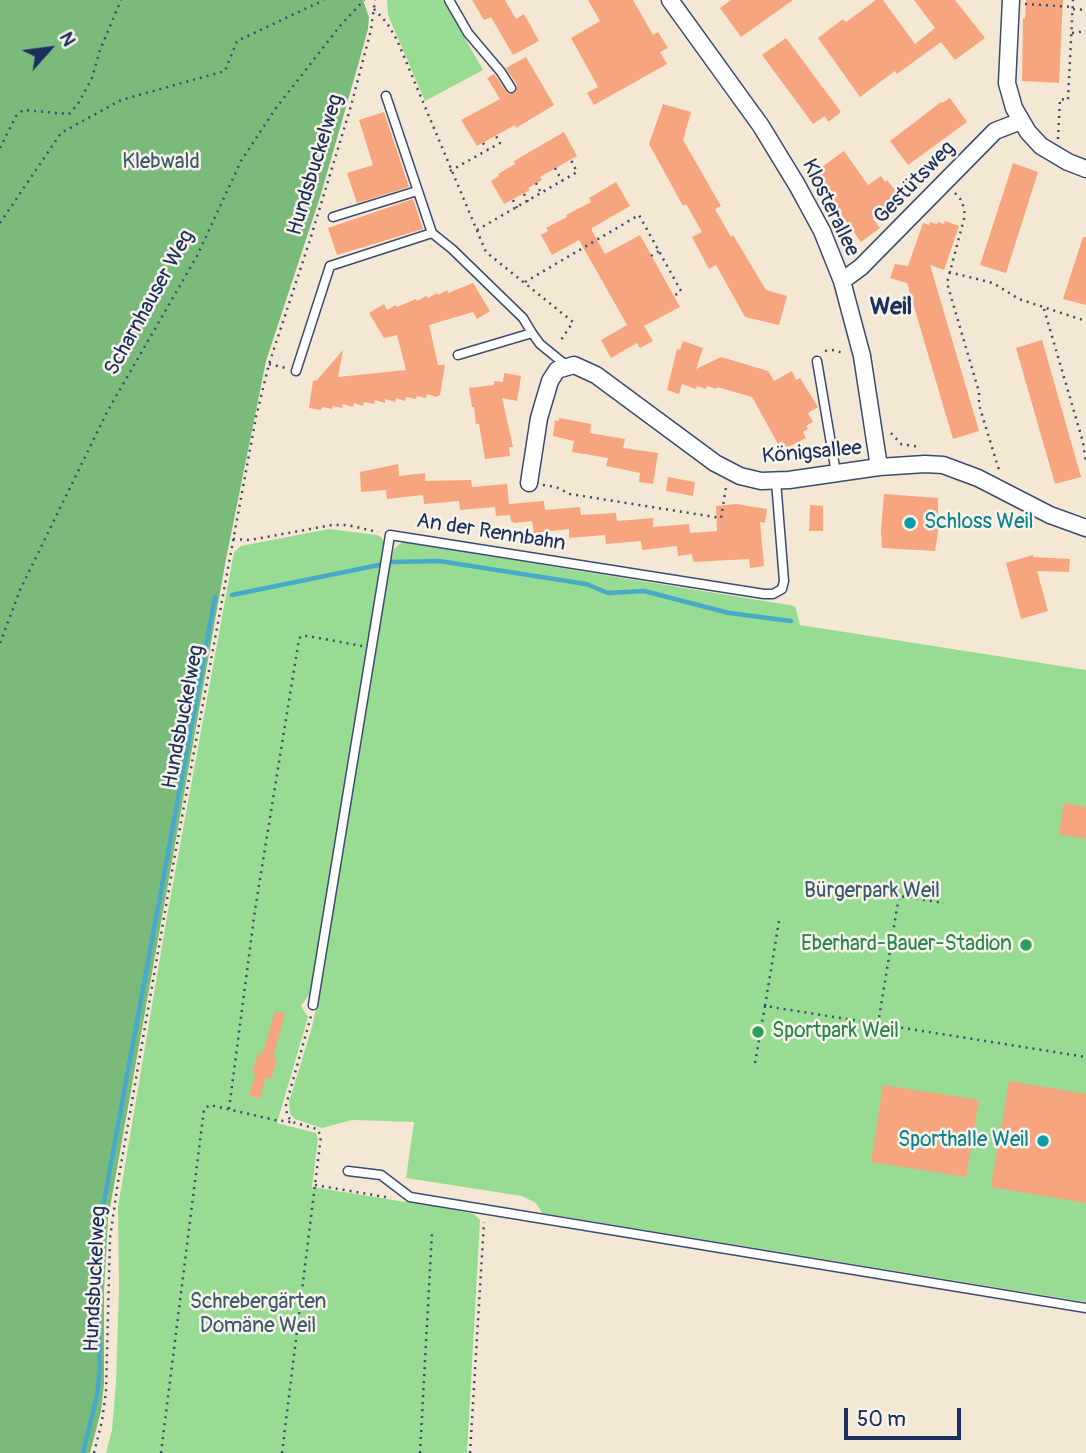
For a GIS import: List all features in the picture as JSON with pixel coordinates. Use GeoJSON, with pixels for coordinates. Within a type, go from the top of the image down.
{"type":"FeatureCollection","features":[{"type":"Feature","properties":{"kind":"street","name":"Klosterallee"},"geometry":{"type":"LineString","coordinates":[[670,0],[746,104],[813,214],[842,281],[862,356],[879,467]]}},
{"type":"Feature","properties":{"kind":"street"},"geometry":{"type":"LineString","coordinates":[[1011,2],[1007,83],[1011,100],[1035,141],[1057,157],[1086,169]]}},
{"type":"Feature","properties":{"kind":"street","name":"Gestütsweg"},"geometry":{"type":"LineString","coordinates":[[842,281],[861,267],[995,131],[1021,121]]}},
{"type":"Feature","properties":{"kind":"street"},"geometry":{"type":"LineString","coordinates":[[529,483],[539,418],[550,381],[557,370],[567,366]]}},
{"type":"Feature","properties":{"kind":"street","name":"Königsallee"},"geometry":{"type":"LineString","coordinates":[[567,366],[581,366],[596,375],[730,472],[751,479],[776,481],[879,467],[925,464],[953,468],[1050,515],[1086,528]]}},
{"type":"Feature","properties":{"kind":"lane"},"geometry":{"type":"LineString","coordinates":[[449,0],[468,33],[511,88]]}},
{"type":"Feature","properties":{"kind":"lane"},"geometry":{"type":"LineString","coordinates":[[386,96],[432,233],[523,318],[540,344],[567,366]]}},
{"type":"Feature","properties":{"kind":"lane"},"geometry":{"type":"LineString","coordinates":[[333,217],[417,191]]}},
{"type":"Feature","properties":{"kind":"lane"},"geometry":{"type":"LineString","coordinates":[[296,371],[330,266],[432,233]]}},
{"type":"Feature","properties":{"kind":"lane"},"geometry":{"type":"LineString","coordinates":[[458,355],[532,333]]}},
{"type":"Feature","properties":{"kind":"lane"},"geometry":{"type":"LineString","coordinates":[[817,361],[836,473]]}},
{"type":"Feature","properties":{"kind":"lane","name":"An der Rennbahn"},"geometry":{"type":"LineString","coordinates":[[313,1005],[390,535],[773,594],[782,589],[784,581],[776,481]]}},
{"type":"Feature","properties":{"kind":"lane"},"geometry":{"type":"LineString","coordinates":[[348,1171],[381,1175],[408,1196],[1086,1308]]}},
{"type":"Feature","properties":{"kind":"path"},"geometry":{"type":"LineString","coordinates":[[0,148],[16,116],[23,110],[69,114],[78,104],[92,78],[118,2],[121,0]]}},
{"type":"Feature","properties":{"kind":"path"},"geometry":{"type":"LineString","coordinates":[[0,223],[61,133],[121,100],[225,71],[237,41],[324,0]]}},
{"type":"Feature","properties":{"kind":"path","name":"Scharnhauser Weg"},"geometry":{"type":"LineString","coordinates":[[0,643],[20,590],[107,412],[197,256],[241,161],[283,98],[363,0]]}},
{"type":"Feature","properties":{"kind":"path","name":"Hundsbuckelweg"},"geometry":{"type":"LineString","coordinates":[[94,1453],[102,1421],[108,1374],[108,1284],[112,1217],[233,539],[269,364],[340,144],[367,47],[374,0]]}},
{"type":"Feature","properties":{"kind":"path"},"geometry":{"type":"LineString","coordinates":[[1057,157],[1060,99],[1068,100],[1073,0]]}},
{"type":"Feature","properties":{"kind":"path"},"geometry":{"type":"LineString","coordinates":[[1011,2],[1086,10]]}},
{"type":"Feature","properties":{"kind":"path"},"geometry":{"type":"LineString","coordinates":[[374,9],[397,40],[486,252],[573,321],[553,354]]}},
{"type":"Feature","properties":{"kind":"path"},"geometry":{"type":"LineString","coordinates":[[1072,33],[1086,31]]}},
{"type":"Feature","properties":{"kind":"path"},"geometry":{"type":"LineString","coordinates":[[450,171],[500,143],[496,136]]}},
{"type":"Feature","properties":{"kind":"path"},"geometry":{"type":"LineString","coordinates":[[483,143],[488,150]]}},
{"type":"Feature","properties":{"kind":"path"},"geometry":{"type":"LineString","coordinates":[[477,231],[577,172],[571,160]]}},
{"type":"Feature","properties":{"kind":"path"},"geometry":{"type":"LineString","coordinates":[[555,169],[562,181]]}},
{"type":"Feature","properties":{"kind":"path"},"geometry":{"type":"LineString","coordinates":[[536,183],[541,192]]}},
{"type":"Feature","properties":{"kind":"path"},"geometry":{"type":"LineString","coordinates":[[944,184],[962,201],[965,215],[947,283],[999,470]]}},
{"type":"Feature","properties":{"kind":"path"},"geometry":{"type":"LineString","coordinates":[[524,194],[528,202]]}},
{"type":"Feature","properties":{"kind":"path"},"geometry":{"type":"LineString","coordinates":[[513,200],[517,208]]}},
{"type":"Feature","properties":{"kind":"path"},"geometry":{"type":"LineString","coordinates":[[525,282],[639,215],[681,292],[674,296]]}},
{"type":"Feature","properties":{"kind":"path"},"geometry":{"type":"LineString","coordinates":[[644,242],[652,238]]}},
{"type":"Feature","properties":{"kind":"path"},"geometry":{"type":"LineString","coordinates":[[651,256],[659,251]]}},
{"type":"Feature","properties":{"kind":"path"},"geometry":{"type":"LineString","coordinates":[[949,272],[993,283],[1018,299],[1086,321]]}},
{"type":"Feature","properties":{"kind":"path"},"geometry":{"type":"LineString","coordinates":[[668,285],[675,281]]}},
{"type":"Feature","properties":{"kind":"path"},"geometry":{"type":"LineString","coordinates":[[1044,309],[1083,442],[1086,463]]}},
{"type":"Feature","properties":{"kind":"path"},"geometry":{"type":"LineString","coordinates":[[817,361],[821,352],[830,350],[862,356]]}},
{"type":"Feature","properties":{"kind":"path"},"geometry":{"type":"LineString","coordinates":[[269,364],[296,371]]}},
{"type":"Feature","properties":{"kind":"path"},"geometry":{"type":"LineString","coordinates":[[890,428],[892,436],[901,444],[928,447]]}},
{"type":"Feature","properties":{"kind":"path"},"geometry":{"type":"LineString","coordinates":[[990,466],[1007,474]]}},
{"type":"Feature","properties":{"kind":"path"},"geometry":{"type":"LineString","coordinates":[[529,483],[556,487],[570,494],[721,518],[730,472]]}},
{"type":"Feature","properties":{"kind":"path"},"geometry":{"type":"LineString","coordinates":[[233,539],[250,540],[332,525],[347,525],[390,535]]}},
{"type":"Feature","properties":{"kind":"path"},"geometry":{"type":"LineString","coordinates":[[229,1109],[255,910],[299,639],[301,636],[307,636],[372,647]]}},
{"type":"Feature","properties":{"kind":"path"},"geometry":{"type":"LineString","coordinates":[[878,1024],[899,896],[944,903]]}},
{"type":"Feature","properties":{"kind":"path"},"geometry":{"type":"LineString","coordinates":[[755,1063],[779,921]]}},
{"type":"Feature","properties":{"kind":"path"},"geometry":{"type":"LineString","coordinates":[[292,1122],[286,1112],[286,1101],[313,1005]]}},
{"type":"Feature","properties":{"kind":"path"},"geometry":{"type":"LineString","coordinates":[[765,1006],[1086,1057]]}},
{"type":"Feature","properties":{"kind":"path"},"geometry":{"type":"LineString","coordinates":[[161,1453],[203,1112],[205,1107],[210,1105],[292,1122],[320,1132],[282,1453]]}},
{"type":"Feature","properties":{"kind":"path"},"geometry":{"type":"LineString","coordinates":[[315,1185],[387,1198],[408,1196]]}},
{"type":"Feature","properties":{"kind":"path"},"geometry":{"type":"LineString","coordinates":[[470,1453],[485,1210]]}},
{"type":"Feature","properties":{"kind":"path"},"geometry":{"type":"LineString","coordinates":[[420,1453],[432,1232]]}},
{"type":"Feature","properties":{"kind":"green space","name":"Klebwald"},"geometry":{"type":"Polygon","coordinates":[[[0,0],[363,0],[369,17],[368,29],[321,194],[266,361],[226,559],[108,1219],[104,1290],[104,1384],[101,1411],[90,1453],[0,1453],[0,0]]]}},
{"type":"Feature","properties":{"kind":"green space"},"geometry":{"type":"Polygon","coordinates":[[[387,0],[443,0],[483,70],[425,101],[388,15],[387,0]]]}},
{"type":"Feature","properties":{"kind":"green space","name":"Schrebergärten Domäne Weil"},"geometry":{"type":"Polygon","coordinates":[[[329,529],[377,535],[384,543],[311,992],[301,1006],[308,1017],[277,1123],[316,1133],[318,1139],[312,1187],[474,1214],[480,1220],[467,1453],[106,1453],[112,1430],[116,1383],[118,1207],[167,916],[234,552],[241,546],[329,529]]]}},
{"type":"Feature","properties":{"kind":"green space","name":"Sportpark Weil"},"geometry":{"type":"Polygon","coordinates":[[[402,542],[795,606],[800,625],[1086,670],[1086,1302],[542,1213],[536,1203],[522,1196],[406,1178],[414,1122],[352,1120],[322,1128],[295,1119],[290,1114],[289,1102],[318,998],[391,559],[394,549],[402,542]]]}},
{"type":"Feature","properties":{"kind":"building"},"geometry":{"type":"Polygon","coordinates":[[[472,0],[505,0],[516,19],[524,14],[539,41],[513,55],[491,17],[484,20],[472,0]]]}},
{"type":"Feature","properties":{"kind":"building"},"geometry":{"type":"Polygon","coordinates":[[[588,0],[633,0],[653,35],[658,32],[668,48],[660,52],[667,64],[594,105],[587,93],[598,87],[571,38],[600,21],[588,0]]]}},
{"type":"Feature","properties":{"kind":"building"},"geometry":{"type":"Polygon","coordinates":[[[731,0],[793,0],[741,37],[720,8],[731,0]]]}},
{"type":"Feature","properties":{"kind":"building"},"geometry":{"type":"Polygon","coordinates":[[[876,0],[883,0],[915,44],[935,28],[914,0],[955,0],[985,38],[955,60],[941,42],[860,97],[818,38],[843,19],[846,22],[876,0]]]}},
{"type":"Feature","properties":{"kind":"building"},"geometry":{"type":"Polygon","coordinates":[[[1026,0],[1063,0],[1059,83],[1022,81],[1023,18],[1025,19],[1026,0]]]}},
{"type":"Feature","properties":{"kind":"building"},"geometry":{"type":"Polygon","coordinates":[[[786,38],[841,112],[828,122],[825,116],[813,124],[762,55],[786,38]]]}},
{"type":"Feature","properties":{"kind":"building"},"geometry":{"type":"Polygon","coordinates":[[[526,57],[554,105],[516,128],[515,125],[477,146],[461,120],[500,99],[487,78],[494,74],[507,93],[515,93],[517,85],[506,68],[526,57]]]}},
{"type":"Feature","properties":{"kind":"building"},"geometry":{"type":"Polygon","coordinates":[[[950,98],[967,122],[908,165],[890,141],[950,98]]]}},
{"type":"Feature","properties":{"kind":"building"},"geometry":{"type":"Polygon","coordinates":[[[663,104],[691,112],[683,140],[721,206],[715,209],[766,290],[787,296],[779,325],[745,317],[716,265],[709,269],[692,237],[702,232],[686,204],[683,206],[649,144],[663,104]]]}},
{"type":"Feature","properties":{"kind":"building"},"geometry":{"type":"Polygon","coordinates":[[[384,112],[409,187],[357,203],[347,173],[373,165],[359,120],[384,112]]]}},
{"type":"Feature","properties":{"kind":"building"},"geometry":{"type":"Polygon","coordinates":[[[564,132],[577,156],[540,177],[542,180],[528,188],[530,190],[504,204],[491,181],[515,164],[514,161],[564,132]]]}},
{"type":"Feature","properties":{"kind":"building"},"geometry":{"type":"Polygon","coordinates":[[[844,151],[868,185],[881,176],[901,198],[873,219],[880,228],[861,242],[812,174],[844,151]]]}},
{"type":"Feature","properties":{"kind":"building"},"geometry":{"type":"Polygon","coordinates":[[[1013,163],[1038,172],[1006,273],[980,265],[1013,163]]]}},
{"type":"Feature","properties":{"kind":"building"},"geometry":{"type":"Polygon","coordinates":[[[616,182],[630,206],[592,228],[592,231],[605,254],[640,235],[680,307],[644,326],[653,341],[640,348],[637,343],[611,358],[601,340],[627,325],[579,240],[552,255],[541,235],[548,231],[546,228],[591,202],[589,198],[616,182]]]}},
{"type":"Feature","properties":{"kind":"building"},"geometry":{"type":"Polygon","coordinates":[[[413,199],[423,229],[337,255],[328,228],[413,199]]]}},
{"type":"Feature","properties":{"kind":"building"},"geometry":{"type":"Polygon","coordinates":[[[945,221],[959,226],[944,270],[930,265],[979,431],[953,439],[907,283],[890,278],[895,264],[908,266],[923,223],[944,224],[945,221]]]}},
{"type":"Feature","properties":{"kind":"building"},"geometry":{"type":"Polygon","coordinates":[[[1083,237],[1086,237],[1086,305],[1063,299],[1083,237]]]}},
{"type":"Feature","properties":{"kind":"building"},"geometry":{"type":"Polygon","coordinates":[[[473,283],[490,311],[477,319],[473,312],[429,325],[438,365],[445,365],[440,395],[436,397],[427,394],[426,398],[417,396],[416,399],[406,397],[405,401],[396,398],[395,402],[385,399],[385,403],[375,400],[374,404],[364,402],[363,406],[354,403],[353,407],[343,404],[342,408],[309,408],[313,381],[317,380],[343,350],[338,377],[406,370],[397,335],[384,338],[369,313],[384,304],[387,310],[473,283]]]}},
{"type":"Feature","properties":{"kind":"building"},"geometry":{"type":"Polygon","coordinates":[[[1042,340],[1081,477],[1055,484],[1016,348],[1042,340]]]}},
{"type":"Feature","properties":{"kind":"building"},"geometry":{"type":"Polygon","coordinates":[[[683,341],[703,348],[696,369],[721,357],[768,371],[774,381],[792,371],[796,380],[800,378],[818,407],[808,413],[813,422],[806,426],[808,429],[803,432],[806,438],[786,448],[782,441],[778,444],[752,397],[707,386],[706,389],[697,386],[696,389],[682,384],[679,394],[667,390],[677,349],[680,350],[683,341]]]}},
{"type":"Feature","properties":{"kind":"building"},"geometry":{"type":"Polygon","coordinates":[[[504,373],[521,376],[517,401],[502,398],[513,447],[509,447],[510,456],[485,459],[469,388],[494,385],[494,381],[503,382],[504,373]]]}},
{"type":"Feature","properties":{"kind":"building"},"geometry":{"type":"Polygon","coordinates":[[[559,418],[591,424],[590,433],[625,439],[623,448],[658,453],[653,484],[639,482],[640,473],[606,466],[608,458],[572,452],[574,441],[553,436],[555,420],[559,421],[559,418]]]}},
{"type":"Feature","properties":{"kind":"building"},"geometry":{"type":"Polygon","coordinates":[[[398,464],[399,476],[425,473],[425,481],[471,480],[472,487],[507,484],[509,504],[544,501],[545,510],[580,507],[581,515],[616,513],[617,521],[653,518],[653,527],[689,524],[690,533],[717,531],[716,506],[736,504],[767,509],[765,523],[760,522],[764,566],[750,568],[749,559],[693,562],[692,554],[678,556],[677,546],[642,550],[641,541],[606,544],[605,535],[569,538],[569,529],[534,533],[532,521],[514,523],[510,515],[496,516],[495,507],[460,510],[459,501],[424,504],[423,495],[387,499],[386,490],[361,492],[360,472],[398,464]]]}},
{"type":"Feature","properties":{"kind":"building"},"geometry":{"type":"Polygon","coordinates":[[[668,477],[695,482],[693,496],[666,491],[668,477]]]}},
{"type":"Feature","properties":{"kind":"building","name":"Schloss Weil"},"geometry":{"type":"Polygon","coordinates":[[[884,494],[938,498],[935,551],[882,548],[884,494]]]}},
{"type":"Feature","properties":{"kind":"building"},"geometry":{"type":"Polygon","coordinates":[[[810,505],[823,506],[823,531],[809,531],[810,505]]]}},
{"type":"Feature","properties":{"kind":"building"},"geometry":{"type":"Polygon","coordinates":[[[1033,555],[1070,559],[1069,572],[1037,571],[1048,611],[1021,619],[1006,563],[1033,555]]]}},
{"type":"Feature","properties":{"kind":"building"},"geometry":{"type":"Polygon","coordinates":[[[1064,803],[1086,807],[1086,839],[1059,834],[1064,803]]]}},
{"type":"Feature","properties":{"kind":"building"},"geometry":{"type":"Polygon","coordinates":[[[275,1011],[285,1014],[273,1058],[277,1059],[271,1079],[266,1077],[260,1099],[249,1095],[256,1073],[252,1073],[258,1053],[262,1055],[275,1011]]]}},
{"type":"Feature","properties":{"kind":"building","name":"Sporthalle Weil"},"geometry":{"type":"Polygon","coordinates":[[[1009,1081],[1086,1094],[1086,1203],[991,1187],[1009,1081]]]}},
{"type":"Feature","properties":{"kind":"building"},"geometry":{"type":"Polygon","coordinates":[[[883,1085],[979,1100],[966,1177],[871,1162],[883,1085]]]}},
{"type":"Feature","properties":{"kind":"waterway"},"geometry":{"type":"LineString","coordinates":[[392,562],[439,561],[586,584],[608,593],[644,591],[729,613],[791,621]]}},
{"type":"Feature","properties":{"kind":"waterway"},"geometry":{"type":"LineString","coordinates":[[232,595],[379,565]]}},
{"type":"Feature","properties":{"kind":"waterway"},"geometry":{"type":"LineString","coordinates":[[83,1453],[97,1396],[100,1367],[98,1317],[104,1201],[215,597]]}},
{"type":"Feature","properties":{"kind":"place","name":"Schloss Weil"},"geometry":{"type":"Point","coordinates":[910,523]}},
{"type":"Feature","properties":{"kind":"place","name":"Eberhard-Bauer-Stadion"},"geometry":{"type":"Point","coordinates":[1026,945]}},
{"type":"Feature","properties":{"kind":"place","name":"Sportpark Weil"},"geometry":{"type":"Point","coordinates":[758,1032]}},
{"type":"Feature","properties":{"kind":"place","name":"Sporthalle Weil"},"geometry":{"type":"Point","coordinates":[1043,1141]}},
{"type":"Feature","properties":{"kind":"district","name":"Weil"},"geometry":{"type":"Point","coordinates":[891,308]}},
{"type":"Feature","properties":{"kind":"park label","name":"Bürgerpark Weil"},"geometry":{"type":"Point","coordinates":[872,892]}}]}
